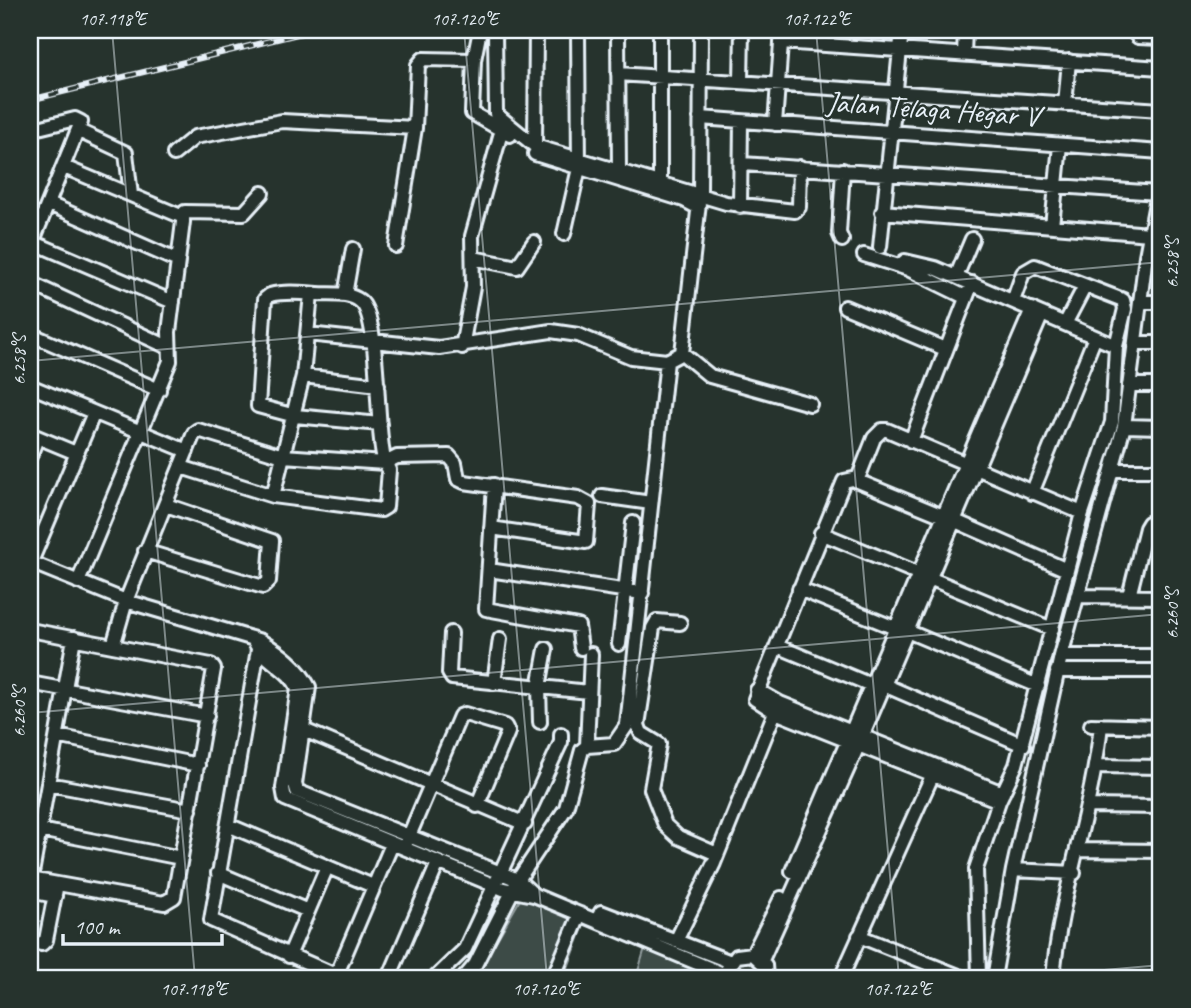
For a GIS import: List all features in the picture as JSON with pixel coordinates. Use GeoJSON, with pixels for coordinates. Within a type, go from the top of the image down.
{"type":"FeatureCollection","features":[{"type":"Feature","properties":{"kind":"street"},"geometry":{"type":"LineString","coordinates":[[480,30],[474,60],[472,113],[502,129],[532,153],[660,181],[699,201]]}},
{"type":"Feature","properties":{"kind":"street"},"geometry":{"type":"LineString","coordinates":[[495,30],[496,114],[534,146],[684,200],[798,211],[800,167]]}},
{"type":"Feature","properties":{"kind":"street"},"geometry":{"type":"LineString","coordinates":[[534,146],[536,30]]}},
{"type":"Feature","properties":{"kind":"street"},"geometry":{"type":"LineString","coordinates":[[564,234],[579,163],[578,30]]}},
{"type":"Feature","properties":{"kind":"street"},"geometry":{"type":"LineString","coordinates":[[618,30],[619,170]]}},
{"type":"Feature","properties":{"kind":"street"},"geometry":{"type":"LineString","coordinates":[[660,30],[660,181]]}},
{"type":"Feature","properties":{"kind":"street"},"geometry":{"type":"LineString","coordinates":[[682,353],[699,201],[701,30]]}},
{"type":"Feature","properties":{"kind":"street"},"geometry":{"type":"LineString","coordinates":[[741,81],[742,30]]}},
{"type":"Feature","properties":{"kind":"street"},"geometry":{"type":"LineString","coordinates":[[880,247],[902,30]]}},
{"type":"Feature","properties":{"kind":"street"},"geometry":{"type":"LineString","coordinates":[[964,54],[965,30]]}},
{"type":"Feature","properties":{"kind":"street"},"geometry":{"type":"LineString","coordinates":[[1132,30],[1138,37],[1161,38]]}},
{"type":"Feature","properties":{"kind":"street"},"geometry":{"type":"LineString","coordinates":[[775,124],[781,36],[899,50],[1161,68]]}},
{"type":"Feature","properties":{"kind":"street"},"geometry":{"type":"LineString","coordinates":[[396,246],[415,128],[420,61],[474,60]]}},
{"type":"Feature","properties":{"kind":"street"},"geometry":{"type":"LineString","coordinates":[[1065,104],[1069,61]]}},
{"type":"Feature","properties":{"kind":"street"},"geometry":{"type":"LineString","coordinates":[[618,74],[1161,110]]}},
{"type":"Feature","properties":{"kind":"street","name":"Jalan Telaga Hegar V"},"geometry":{"type":"LineString","coordinates":[[700,118],[1161,152]]}},
{"type":"Feature","properties":{"kind":"street"},"geometry":{"type":"LineString","coordinates":[[31,131],[75,119],[81,122],[31,244],[173,302]]}},
{"type":"Feature","properties":{"kind":"street"},"geometry":{"type":"LineString","coordinates":[[174,154],[180,151],[187,140],[195,137],[282,121],[415,128]]}},
{"type":"Feature","properties":{"kind":"street"},"geometry":{"type":"LineString","coordinates":[[740,205],[741,121]]}},
{"type":"Feature","properties":{"kind":"street"},"geometry":{"type":"LineString","coordinates":[[462,347],[471,307],[472,236],[502,129]]}},
{"type":"Feature","properties":{"kind":"street"},"geometry":{"type":"LineString","coordinates":[[79,131],[126,153],[131,195]]}},
{"type":"Feature","properties":{"kind":"street"},"geometry":{"type":"LineString","coordinates":[[1052,226],[1060,145]]}},
{"type":"Feature","properties":{"kind":"street"},"geometry":{"type":"LineString","coordinates":[[742,164],[1158,193]]}},
{"type":"Feature","properties":{"kind":"street"},"geometry":{"type":"LineString","coordinates":[[64,167],[183,217]]}},
{"type":"Feature","properties":{"kind":"street"},"geometry":{"type":"LineString","coordinates":[[842,240],[839,233],[843,170]]}},
{"type":"Feature","properties":{"kind":"street"},"geometry":{"type":"LineString","coordinates":[[994,978],[1013,870],[1057,671],[1124,426],[1146,257],[1150,234],[1158,213],[1161,176]]}},
{"type":"Feature","properties":{"kind":"street"},"geometry":{"type":"LineString","coordinates":[[78,582],[170,361],[173,302],[185,212],[197,209],[225,214],[244,212],[262,193]]}},
{"type":"Feature","properties":{"kind":"street"},"geometry":{"type":"LineString","coordinates":[[48,204],[178,261]]}},
{"type":"Feature","properties":{"kind":"street"},"geometry":{"type":"LineString","coordinates":[[883,212],[1150,234]]}},
{"type":"Feature","properties":{"kind":"street"},"geometry":{"type":"LineString","coordinates":[[956,277],[972,239]]}},
{"type":"Feature","properties":{"kind":"street"},"geometry":{"type":"LineString","coordinates":[[473,258],[517,267],[534,242]]}},
{"type":"Feature","properties":{"kind":"street"},"geometry":{"type":"LineString","coordinates":[[345,295],[353,249]]}},
{"type":"Feature","properties":{"kind":"street"},"geometry":{"type":"LineString","coordinates":[[864,256],[899,266],[965,297]]}},
{"type":"Feature","properties":{"kind":"street"},"geometry":{"type":"LineString","coordinates":[[1146,257],[1161,257]]}},
{"type":"Feature","properties":{"kind":"street"},"geometry":{"type":"LineString","coordinates":[[899,266],[905,261],[956,277],[1116,346]]}},
{"type":"Feature","properties":{"kind":"street"},"geometry":{"type":"LineString","coordinates":[[979,978],[976,869],[1001,797],[1023,745],[1082,513],[1112,422],[1116,346],[1125,303],[1031,266],[1023,272],[1013,301]]}},
{"type":"Feature","properties":{"kind":"street"},"geometry":{"type":"LineString","coordinates":[[30,283],[169,347]]}},
{"type":"Feature","properties":{"kind":"street"},"geometry":{"type":"LineString","coordinates":[[911,441],[972,283]]}},
{"type":"Feature","properties":{"kind":"street"},"geometry":{"type":"LineString","coordinates":[[1065,324],[1085,286]]}},
{"type":"Feature","properties":{"kind":"street"},"geometry":{"type":"LineString","coordinates":[[181,467],[273,496],[384,509],[389,470],[385,463],[378,385],[367,311],[360,301],[345,295],[276,293],[265,299],[258,406],[262,410],[295,416],[380,424]]}},
{"type":"Feature","properties":{"kind":"street"},"geometry":{"type":"LineString","coordinates":[[273,496],[303,376],[311,294]]}},
{"type":"Feature","properties":{"kind":"street"},"geometry":{"type":"LineString","coordinates":[[1140,302],[1161,302]]}},
{"type":"Feature","properties":{"kind":"street"},"geometry":{"type":"LineString","coordinates":[[845,307],[945,349]]}},
{"type":"Feature","properties":{"kind":"street"},"geometry":{"type":"LineString","coordinates":[[766,978],[758,957],[855,739],[1037,312]]}},
{"type":"Feature","properties":{"kind":"street"},"geometry":{"type":"LineString","coordinates":[[309,334],[372,343],[462,347],[514,335],[551,331],[578,335],[632,357],[667,361],[682,353]]}},
{"type":"Feature","properties":{"kind":"street"},"geometry":{"type":"LineString","coordinates":[[30,334],[159,390]]}},
{"type":"Feature","properties":{"kind":"street"},"geometry":{"type":"LineString","coordinates":[[1032,493],[1095,337]]}},
{"type":"Feature","properties":{"kind":"street"},"geometry":{"type":"LineString","coordinates":[[1135,343],[1161,343]]}},
{"type":"Feature","properties":{"kind":"street"},"geometry":{"type":"LineString","coordinates":[[682,353],[710,376],[810,404]]}},
{"type":"Feature","properties":{"kind":"street"},"geometry":{"type":"LineString","coordinates":[[587,746],[614,744],[627,725],[667,361]]}},
{"type":"Feature","properties":{"kind":"street"},"geometry":{"type":"LineString","coordinates":[[303,376],[378,385]]}},
{"type":"Feature","properties":{"kind":"street"},"geometry":{"type":"LineString","coordinates":[[1129,385],[1161,385]]}},
{"type":"Feature","properties":{"kind":"street"},"geometry":{"type":"LineString","coordinates":[[30,386],[93,415],[187,451]]}},
{"type":"Feature","properties":{"kind":"street"},"geometry":{"type":"LineString","coordinates":[[93,415],[31,562],[126,601],[258,643],[309,687],[297,791],[438,863],[498,880],[518,880],[534,895]]}},
{"type":"Feature","properties":{"kind":"street"},"geometry":{"type":"LineString","coordinates":[[1124,426],[1161,427]]}},
{"type":"Feature","properties":{"kind":"street"},"geometry":{"type":"LineString","coordinates":[[113,646],[145,551],[194,433],[204,430],[283,456],[385,463],[397,457],[449,456],[455,463],[458,479],[585,499],[589,504],[588,541],[491,528]]}},
{"type":"Feature","properties":{"kind":"street"},"geometry":{"type":"LineString","coordinates":[[857,481],[878,432],[887,430],[1082,513]]}},
{"type":"Feature","properties":{"kind":"street"},"geometry":{"type":"LineString","coordinates":[[30,456],[34,436],[76,453]]}},
{"type":"Feature","properties":{"kind":"street"},"geometry":{"type":"LineString","coordinates":[[1112,470],[1161,470]]}},
{"type":"Feature","properties":{"kind":"street"},"geometry":{"type":"LineString","coordinates":[[1001,797],[855,739],[775,712],[757,703],[757,690],[841,485],[848,479],[948,518],[1067,570]]}},
{"type":"Feature","properties":{"kind":"street"},"geometry":{"type":"LineString","coordinates":[[464,978],[475,965],[518,880],[566,808],[579,757],[587,746],[589,692],[586,651],[578,626],[486,609],[494,485]]}},
{"type":"Feature","properties":{"kind":"street"},"geometry":{"type":"LineString","coordinates":[[601,496],[651,503]]}},
{"type":"Feature","properties":{"kind":"street"},"geometry":{"type":"LineString","coordinates":[[145,551],[263,587],[269,581],[272,541],[166,505]]}},
{"type":"Feature","properties":{"kind":"street"},"geometry":{"type":"LineString","coordinates":[[1129,596],[1146,528],[1149,523],[1161,521]]}},
{"type":"Feature","properties":{"kind":"street"},"geometry":{"type":"LineString","coordinates":[[619,644],[633,523]]}},
{"type":"Feature","properties":{"kind":"street"},"geometry":{"type":"LineString","coordinates":[[821,533],[1052,629]]}},
{"type":"Feature","properties":{"kind":"street"},"geometry":{"type":"LineString","coordinates":[[489,570],[642,593]]}},
{"type":"Feature","properties":{"kind":"street"},"geometry":{"type":"LineString","coordinates":[[799,589],[1038,686]]}},
{"type":"Feature","properties":{"kind":"street"},"geometry":{"type":"LineString","coordinates":[[1077,596],[1161,597]]}},
{"type":"Feature","properties":{"kind":"street"},"geometry":{"type":"LineString","coordinates":[[680,623],[657,621],[653,628],[638,725],[641,733],[659,744],[651,789],[665,825],[678,837],[717,854]]}},
{"type":"Feature","properties":{"kind":"street"},"geometry":{"type":"LineString","coordinates":[[30,630],[74,638],[113,646],[214,668],[174,897],[164,903],[56,890],[30,883],[74,638]]}},
{"type":"Feature","properties":{"kind":"street"},"geometry":{"type":"LineString","coordinates":[[451,633],[450,676],[589,692]]}},
{"type":"Feature","properties":{"kind":"street"},"geometry":{"type":"LineString","coordinates":[[494,682],[499,639]]}},
{"type":"Feature","properties":{"kind":"street"},"geometry":{"type":"LineString","coordinates":[[258,643],[211,920],[338,977],[373,886],[401,843],[431,786],[460,716],[469,714],[505,726],[508,733],[477,806]]}},
{"type":"Feature","properties":{"kind":"street"},"geometry":{"type":"LineString","coordinates":[[777,646],[1023,745]]}},
{"type":"Feature","properties":{"kind":"street"},"geometry":{"type":"LineString","coordinates":[[540,722],[539,687],[546,649]]}},
{"type":"Feature","properties":{"kind":"street"},"geometry":{"type":"LineString","coordinates":[[1061,656],[1161,656]]}},
{"type":"Feature","properties":{"kind":"street"},"geometry":{"type":"LineString","coordinates":[[1057,671],[1161,671]]}},
{"type":"Feature","properties":{"kind":"street"},"geometry":{"type":"LineString","coordinates":[[294,673],[298,694],[283,788],[285,799],[498,880],[512,893],[534,895],[729,972]]}},
{"type":"Feature","properties":{"kind":"street"},"geometry":{"type":"LineString","coordinates":[[30,683],[207,716]]}},
{"type":"Feature","properties":{"kind":"street"},"geometry":{"type":"LineString","coordinates":[[757,690],[932,776],[1001,797]]}},
{"type":"Feature","properties":{"kind":"street"},"geometry":{"type":"LineString","coordinates":[[676,941],[717,854],[775,712]]}},
{"type":"Feature","properties":{"kind":"street"},"geometry":{"type":"LineString","coordinates":[[1053,978],[1058,939],[1097,766],[1096,725],[1161,727]]}},
{"type":"Feature","properties":{"kind":"street"},"geometry":{"type":"LineString","coordinates":[[304,730],[477,806],[525,824]]}},
{"type":"Feature","properties":{"kind":"street"},"geometry":{"type":"LineString","coordinates":[[435,978],[461,956],[525,824],[561,742],[561,734]]}},
{"type":"Feature","properties":{"kind":"street"},"geometry":{"type":"LineString","coordinates":[[57,736],[198,765]]}},
{"type":"Feature","properties":{"kind":"street"},"geometry":{"type":"LineString","coordinates":[[1097,766],[1161,767]]}},
{"type":"Feature","properties":{"kind":"street"},"geometry":{"type":"LineString","coordinates":[[841,978],[932,776]]}},
{"type":"Feature","properties":{"kind":"street"},"geometry":{"type":"LineString","coordinates":[[48,784],[190,810]]}},
{"type":"Feature","properties":{"kind":"street"},"geometry":{"type":"LineString","coordinates":[[1088,806],[1161,807]]}},
{"type":"Feature","properties":{"kind":"street"},"geometry":{"type":"LineString","coordinates":[[228,825],[373,886]]}},
{"type":"Feature","properties":{"kind":"street"},"geometry":{"type":"LineString","coordinates":[[40,830],[181,858]]}},
{"type":"Feature","properties":{"kind":"street"},"geometry":{"type":"LineString","coordinates":[[1078,850],[1161,851]]}},
{"type":"Feature","properties":{"kind":"street"},"geometry":{"type":"LineString","coordinates":[[388,978],[438,863]]}},
{"type":"Feature","properties":{"kind":"street"},"geometry":{"type":"LineString","coordinates":[[289,956],[327,867]]}},
{"type":"Feature","properties":{"kind":"street"},"geometry":{"type":"LineString","coordinates":[[1013,870],[1074,873]]}},
{"type":"Feature","properties":{"kind":"street"},"geometry":{"type":"LineString","coordinates":[[218,873],[308,911]]}},
{"type":"Feature","properties":{"kind":"street"},"geometry":{"type":"LineString","coordinates":[[30,942],[42,944],[46,940],[56,890]]}},
{"type":"Feature","properties":{"kind":"street"},"geometry":{"type":"LineString","coordinates":[[597,921],[601,912],[676,941],[729,972]]}},
{"type":"Feature","properties":{"kind":"street"},"geometry":{"type":"LineString","coordinates":[[553,978],[580,914]]}},
{"type":"Feature","properties":{"kind":"street"},"geometry":{"type":"LineString","coordinates":[[859,936],[964,978]]}},
{"type":"Feature","properties":{"kind":"street"},"geometry":{"type":"LineString","coordinates":[[729,972],[740,954],[758,957]]}},
{"type":"Feature","properties":{"kind":"shaded area"},"geometry":{"type":"Polygon","coordinates":[[[521,898],[584,925],[564,978],[475,978],[521,898]]]}},
{"type":"Feature","properties":{"kind":"shaded area"},"geometry":{"type":"Polygon","coordinates":[[[645,948],[711,978],[636,978],[645,948]]]}},
{"type":"Feature","properties":{"kind":"railway"},"geometry":{"type":"LineString","coordinates":[[30,100],[314,30]]}}]}
